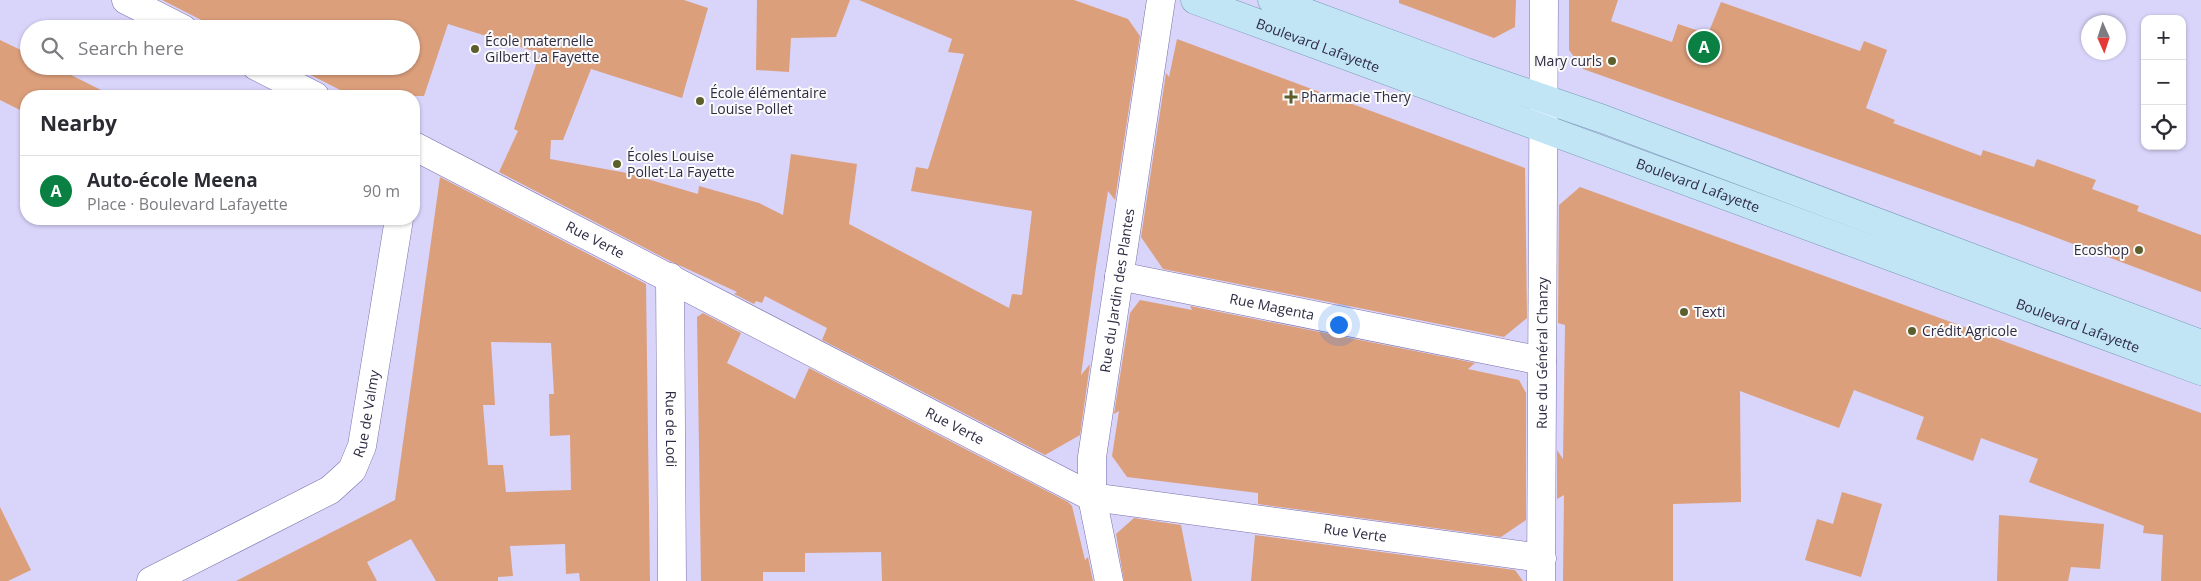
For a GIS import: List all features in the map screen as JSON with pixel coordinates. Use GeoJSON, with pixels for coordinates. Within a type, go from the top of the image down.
{"type":"FeatureCollection","features":[{"type":"Feature","properties":{"kind":"main road","name":"Boulevard Lafayette"},"geometry":{"type":"LineString","coordinates":[[1195,0],[1543,127],[2201,372]]}},
{"type":"Feature","properties":{"kind":"main road","name":"Boulevard Lafayette"},"geometry":{"type":"LineString","coordinates":[[1272,0],[1611,122],[2201,344]]}},
{"type":"Feature","properties":{"kind":"street"},"geometry":{"type":"LineString","coordinates":[[126,0],[165,20]]}},
{"type":"Feature","properties":{"kind":"street","name":"Rue du Jardin des Plantes"},"geometry":{"type":"LineString","coordinates":[[1109,581],[1092,497],[1092,457],[1161,0]]}},
{"type":"Feature","properties":{"kind":"street","name":"Rue du Général Chanzy"},"geometry":{"type":"LineString","coordinates":[[1541,570],[1544,0]]}},
{"type":"Feature","properties":{"kind":"street"},"geometry":{"type":"LineString","coordinates":[[274,75],[303,90]]}},
{"type":"Feature","properties":{"kind":"street","name":"Rue Verte"},"geometry":{"type":"LineString","coordinates":[[420,152],[670,277],[1092,497],[1541,570]]}},
{"type":"Feature","properties":{"kind":"street","name":"Rue de Valmy"},"geometry":{"type":"LineString","coordinates":[[152,581],[330,490],[352,470],[362,446],[398,225]]}},
{"type":"Feature","properties":{"kind":"street","name":"Rue Magenta"},"geometry":{"type":"LineString","coordinates":[[1119,276],[1542,361]]}},
{"type":"Feature","properties":{"kind":"street","name":"Rue de Lodi"},"geometry":{"type":"LineString","coordinates":[[670,277],[672,581]]}},
{"type":"Feature","properties":{"kind":"building"},"geometry":{"type":"Polygon","coordinates":[[[162,0],[684,0],[708,8],[682,98],[591,69],[563,140],[551,140],[550,159],[627,173],[698,194],[699,186],[759,203],[783,215],[791,154],[857,164],[849,224],[1009,308],[1012,294],[1022,295],[1032,211],[911,191],[916,167],[928,169],[964,54],[948,52],[952,39],[859,0],[1074,0],[1128,19],[1140,36],[1115,200],[1108,191],[1096,267],[1081,375],[1090,364],[1080,435],[1045,455],[822,340],[827,328],[765,296],[762,303],[756,301],[754,304],[734,294],[737,292],[670,261],[499,172],[518,131],[514,129],[540,53],[448,24],[424,96],[420,96],[420,90],[340,90],[311,75],[420,75],[420,20],[201,20],[162,0]]]}},
{"type":"Feature","properties":{"kind":"building"},"geometry":{"type":"Polygon","coordinates":[[[757,0],[850,0],[836,37],[791,38],[789,72],[756,70],[757,0]]]}},
{"type":"Feature","properties":{"kind":"building"},"geometry":{"type":"Polygon","coordinates":[[[1399,0],[1516,0],[1515,27],[1494,38],[1399,3],[1399,0]]]}},
{"type":"Feature","properties":{"kind":"building"},"geometry":{"type":"Polygon","coordinates":[[[1569,0],[1618,0],[1611,21],[1672,42],[1678,24],[1708,34],[1721,2],[1860,51],[1864,41],[1887,50],[1866,108],[1895,120],[1893,123],[1981,156],[1983,150],[2034,167],[2037,159],[2096,180],[2092,189],[2139,206],[2137,211],[2201,235],[2201,292],[2020,224],[1583,69],[1569,50],[1569,0]]]}},
{"type":"Feature","properties":{"kind":"building"},"geometry":{"type":"Polygon","coordinates":[[[1177,39],[1525,168],[1527,318],[1504,337],[1163,269],[1141,237],[1166,73],[1169,77],[1177,39]]]}},
{"type":"Feature","properties":{"kind":"building"},"geometry":{"type":"Polygon","coordinates":[[[0,40],[20,50],[20,75],[71,75],[101,90],[20,90],[20,110],[0,100],[0,40]]]}},
{"type":"Feature","properties":{"kind":"building"},"geometry":{"type":"Polygon","coordinates":[[[440,177],[646,284],[650,581],[580,581],[579,573],[566,574],[565,544],[510,546],[513,576],[498,577],[498,581],[436,581],[411,539],[367,562],[377,581],[236,581],[395,500],[440,177]],[[491,342],[495,405],[483,405],[488,465],[503,465],[506,492],[571,490],[570,435],[550,436],[549,394],[554,394],[551,343],[491,342]]]}},
{"type":"Feature","properties":{"kind":"building"},"geometry":{"type":"Polygon","coordinates":[[[1580,187],[2201,413],[2201,581],[2161,581],[2163,535],[2143,533],[2144,526],[2029,482],[2038,459],[1981,438],[1973,461],[1916,439],[1924,417],[1854,390],[1839,428],[1740,391],[1741,502],[1673,504],[1673,581],[1563,581],[1564,495],[1557,499],[1557,450],[1563,459],[1565,325],[1558,323],[1559,205],[1580,187]]]}},
{"type":"Feature","properties":{"kind":"building"},"geometry":{"type":"Polygon","coordinates":[[[1140,300],[1192,310],[1190,306],[1475,363],[1468,369],[1519,380],[1526,393],[1526,520],[1501,537],[1258,504],[1258,493],[1127,477],[1112,456],[1119,411],[1114,414],[1130,313],[1140,300]]]}},
{"type":"Feature","properties":{"kind":"building"},"geometry":{"type":"Polygon","coordinates":[[[703,313],[741,333],[727,363],[795,399],[809,368],[1068,502],[1072,506],[1085,560],[1088,557],[1093,581],[882,581],[881,552],[805,553],[805,572],[763,572],[763,581],[701,581],[697,317],[703,313]]]}},
{"type":"Feature","properties":{"kind":"building"},"geometry":{"type":"Polygon","coordinates":[[[1842,492],[1882,504],[1861,577],[1805,560],[1817,519],[1833,524],[1842,492]]]}},
{"type":"Feature","properties":{"kind":"building"},"geometry":{"type":"Polygon","coordinates":[[[0,507],[31,570],[8,581],[0,581],[0,507]]]}},
{"type":"Feature","properties":{"kind":"building"},"geometry":{"type":"Polygon","coordinates":[[[1999,515],[2104,524],[2100,569],[2071,567],[2068,581],[1997,581],[1999,515]]]}},
{"type":"Feature","properties":{"kind":"building"},"geometry":{"type":"Polygon","coordinates":[[[1134,518],[1181,525],[1192,581],[1124,581],[1116,534],[1134,518]]]}},
{"type":"Feature","properties":{"kind":"building"},"geometry":{"type":"Polygon","coordinates":[[[1255,535],[1515,570],[1523,581],[1251,581],[1255,535]]]}},
{"type":"Feature","properties":{"kind":"place","name":"Auto-école Meena"},"geometry":{"type":"Point","coordinates":[1704,47]}},
{"type":"Feature","properties":{"kind":"place","name":"École maternelle Gilbert La Fayette"},"geometry":{"type":"Point","coordinates":[475,49]}},
{"type":"Feature","properties":{"kind":"place","name":"Mary curls"},"geometry":{"type":"Point","coordinates":[1612,61]}},
{"type":"Feature","properties":{"kind":"place","name":"Pharmacie Thery"},"geometry":{"type":"Point","coordinates":[1291,97]}},
{"type":"Feature","properties":{"kind":"place","name":"École élémentaire Louise Pollet"},"geometry":{"type":"Point","coordinates":[700,101]}},
{"type":"Feature","properties":{"kind":"place","name":"Écoles Louise Pollet-La Fayette"},"geometry":{"type":"Point","coordinates":[617,164]}},
{"type":"Feature","properties":{"kind":"place","name":"Ecoshop"},"geometry":{"type":"Point","coordinates":[2139,250]}},
{"type":"Feature","properties":{"kind":"place","name":"Texti"},"geometry":{"type":"Point","coordinates":[1684,312]}},
{"type":"Feature","properties":{"kind":"place","name":"Crédit Agricole"},"geometry":{"type":"Point","coordinates":[1912,331]}}]}
